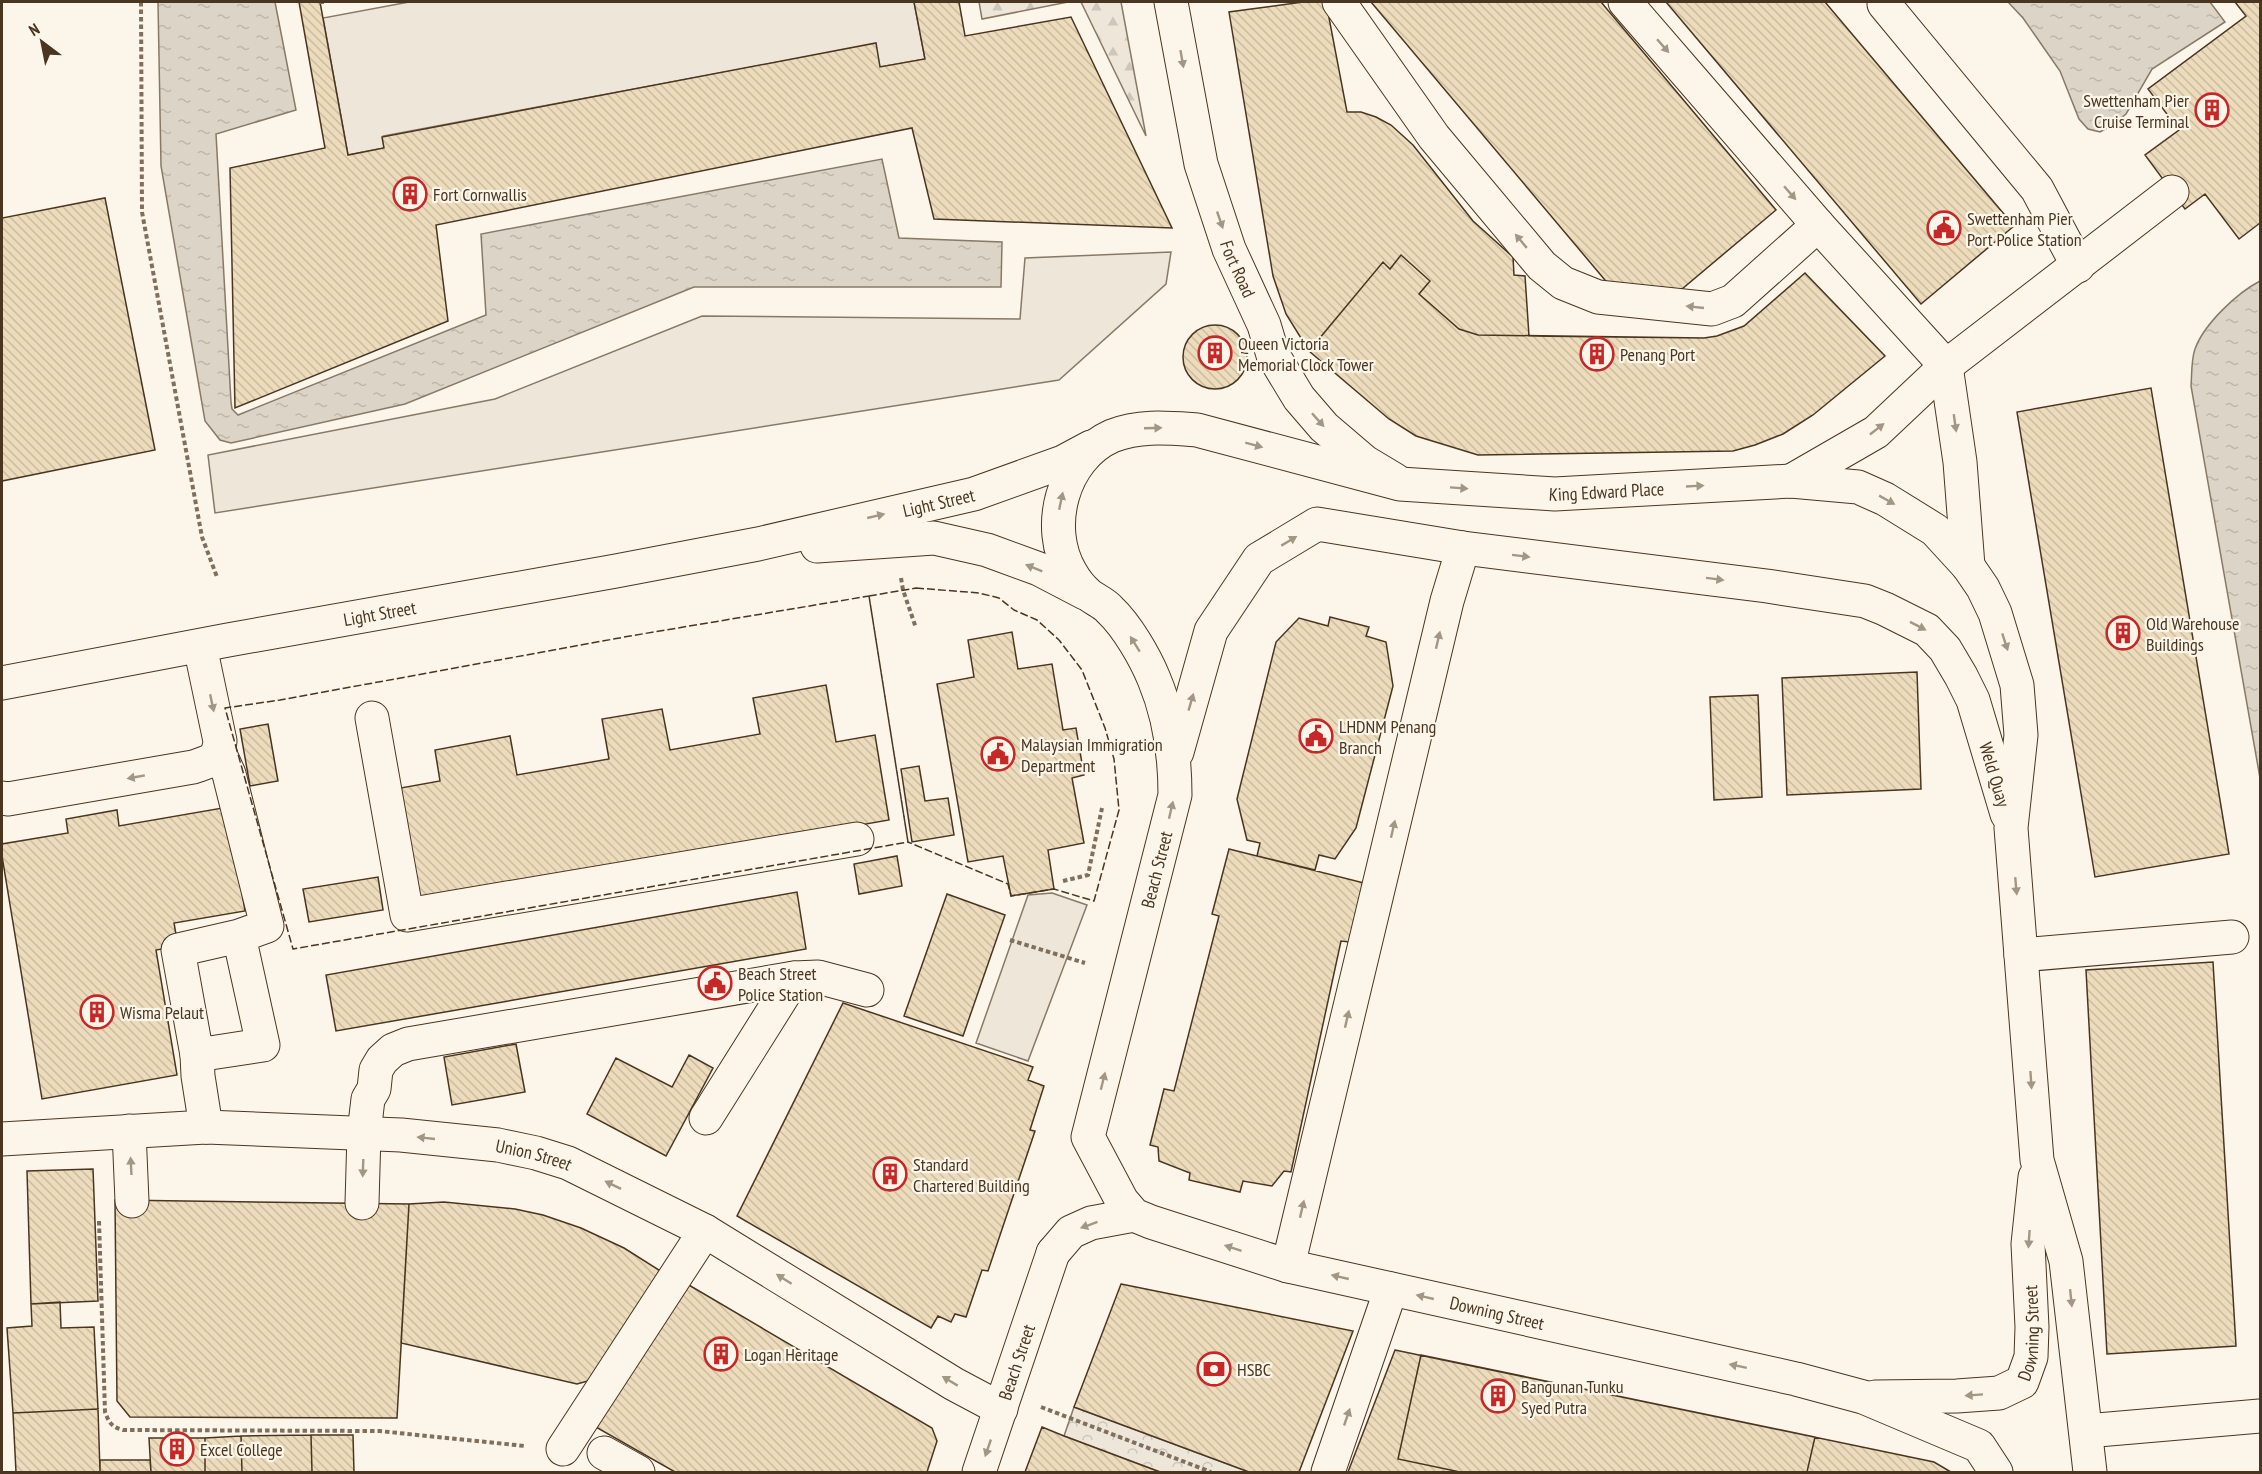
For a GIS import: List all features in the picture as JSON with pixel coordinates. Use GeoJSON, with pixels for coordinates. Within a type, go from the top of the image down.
{"type":"FeatureCollection","features":[{"type":"Feature","properties":{"kind":"main road","name":"Fort Road"},"geometry":{"type":"LineString","coordinates":[[1171,2],[1201,164],[1229,249],[1264,325],[1273,355],[1299,398],[1324,427],[1365,462],[1400,484]]}},
{"type":"Feature","properties":{"kind":"main road"},"geometry":{"type":"LineString","coordinates":[[1338,2],[1434,137],[1542,266],[1563,284],[1598,297],[1712,309],[1733,301],[1818,225]]}},
{"type":"Feature","properties":{"kind":"main road"},"geometry":{"type":"LineString","coordinates":[[1625,2],[1818,225],[1946,366],[1976,577]]}},
{"type":"Feature","properties":{"kind":"main road"},"geometry":{"type":"LineString","coordinates":[[1884,4],[2037,189],[2078,266]]}},
{"type":"Feature","properties":{"kind":"main road"},"geometry":{"type":"LineString","coordinates":[[1791,481],[1876,432],[1946,366],[2172,192]]}},
{"type":"Feature","properties":{"kind":"main road","name":"King Edward Place"},"geometry":{"type":"LineString","coordinates":[[1110,437],[1137,428],[1197,430],[1400,484],[1556,494],[1791,481],[1858,488],[1885,499],[1935,530],[1976,577]]}},
{"type":"Feature","properties":{"kind":"main road","name":"Light Street"},"geometry":{"type":"LineString","coordinates":[[2,683],[616,572],[758,544],[974,494],[1063,462],[1110,437]]}},
{"type":"Feature","properties":{"kind":"main road","name":"Beach Street"},"geometry":{"type":"LineString","coordinates":[[1110,437],[1089,452],[1072,473],[1061,496],[1058,523],[1060,549],[1071,573],[1135,643],[1154,678],[1167,717],[1175,758],[1175,795],[1088,1137],[1122,1201],[1134,1215]]}},
{"type":"Feature","properties":{"kind":"main road"},"geometry":{"type":"LineString","coordinates":[[1175,758],[1210,631],[1259,559],[1317,524],[1463,549],[1445,613],[1288,1266]]}},
{"type":"Feature","properties":{"kind":"main road","name":"Light Street"},"geometry":{"type":"LineString","coordinates":[[758,544],[818,546],[934,538],[987,550],[1038,569],[1099,602]]}},
{"type":"Feature","properties":{"kind":"main road","name":"Weld Quay"},"geometry":{"type":"LineString","coordinates":[[1463,549],[1767,586],[1865,601],[1927,630],[1945,649],[1973,700],[2011,828]]}},
{"type":"Feature","properties":{"kind":"main road","name":"Weld Quay"},"geometry":{"type":"LineString","coordinates":[[1976,577],[1995,613],[2017,684],[2021,735],[2011,828]]}},
{"type":"Feature","properties":{"kind":"main road"},"geometry":{"type":"LineString","coordinates":[[200,646],[220,741],[219,752],[229,774],[267,926],[238,936],[178,950],[197,1055],[206,1127]]}},
{"type":"Feature","properties":{"kind":"main road"},"geometry":{"type":"LineString","coordinates":[[372,718],[407,915],[857,839]]}},
{"type":"Feature","properties":{"kind":"main road"},"geometry":{"type":"LineString","coordinates":[[2,798],[8,799],[194,767],[214,759],[219,752]]}},
{"type":"Feature","properties":{"kind":"main road"},"geometry":{"type":"LineString","coordinates":[[2011,828],[2037,1160],[2066,1261],[2090,1473]]}},
{"type":"Feature","properties":{"kind":"main road"},"geometry":{"type":"LineString","coordinates":[[197,1055],[263,1045],[238,936]]}},
{"type":"Feature","properties":{"kind":"main road"},"geometry":{"type":"LineString","coordinates":[[2021,955],[2232,937]]}},
{"type":"Feature","properties":{"kind":"main road"},"geometry":{"type":"LineString","coordinates":[[362,1203],[364,1133],[368,1099],[374,1089],[376,1070],[382,1060],[393,1050],[408,1044],[794,978],[818,977],[867,990]]}},
{"type":"Feature","properties":{"kind":"main road"},"geometry":{"type":"LineString","coordinates":[[706,1118],[794,978]]}},
{"type":"Feature","properties":{"kind":"main road","name":"Union Street"},"geometry":{"type":"LineString","coordinates":[[2,1139],[206,1127],[364,1133],[498,1144],[536,1153],[568,1163],[705,1231],[954,1384],[1004,1401]]}},
{"type":"Feature","properties":{"kind":"main road"},"geometry":{"type":"LineString","coordinates":[[129,1131],[132,1201]]}},
{"type":"Feature","properties":{"kind":"main road","name":"Downing Street"},"geometry":{"type":"LineString","coordinates":[[1863,1397],[2000,1393],[2022,1382],[2031,1357],[2028,1244],[2037,1160]]}},
{"type":"Feature","properties":{"kind":"main road","name":"Downing Street"},"geometry":{"type":"LineString","coordinates":[[1053,1253],[1071,1232],[1091,1223],[1134,1215],[1288,1266],[1796,1379],[1863,1397],[1979,1446],[1996,1473]]}},
{"type":"Feature","properties":{"kind":"main road"},"geometry":{"type":"LineString","coordinates":[[563,1449],[705,1231]]}},
{"type":"Feature","properties":{"kind":"main road","name":"Beach Street"},"geometry":{"type":"LineString","coordinates":[[979,1473],[1053,1253]]}},
{"type":"Feature","properties":{"kind":"main road"},"geometry":{"type":"LineString","coordinates":[[1328,1473],[1391,1289]]}},
{"type":"Feature","properties":{"kind":"main road"},"geometry":{"type":"LineString","coordinates":[[2085,1431],[2260,1416]]}},
{"type":"Feature","properties":{"kind":"main road"},"geometry":{"type":"LineString","coordinates":[[604,1453],[638,1473]]}},
{"type":"Feature","properties":{"kind":"path"},"geometry":{"type":"LineString","coordinates":[[141,2],[142,212],[202,537],[217,577]]}},
{"type":"Feature","properties":{"kind":"path"},"geometry":{"type":"LineString","coordinates":[[901,578],[916,628]]}},
{"type":"Feature","properties":{"kind":"path"},"geometry":{"type":"LineString","coordinates":[[1063,881],[1088,875],[1102,808]]}},
{"type":"Feature","properties":{"kind":"path"},"geometry":{"type":"LineString","coordinates":[[1010,940],[1085,963]]}},
{"type":"Feature","properties":{"kind":"path"},"geometry":{"type":"LineString","coordinates":[[98,1215],[105,1412],[108,1422],[114,1428],[135,1431],[379,1431],[563,1449]]}},
{"type":"Feature","properties":{"kind":"path"},"geometry":{"type":"LineString","coordinates":[[1004,1401],[1211,1473]]}},
{"type":"Feature","properties":{"kind":"green space"},"geometry":{"type":"Polygon","coordinates":[[[409,2],[914,2],[925,59],[880,67],[875,44],[383,136],[384,148],[348,155],[323,18],[409,2]]]}},
{"type":"Feature","properties":{"kind":"green space"},"geometry":{"type":"Polygon","coordinates":[[[979,2],[1068,2],[982,19],[979,2]]]}},
{"type":"Feature","properties":{"kind":"green space"},"geometry":{"type":"Polygon","coordinates":[[[1081,2],[1121,2],[1146,136],[1081,2]]]}},
{"type":"Feature","properties":{"kind":"green space"},"geometry":{"type":"Polygon","coordinates":[[[1171,252],[1166,284],[1059,380],[215,513],[208,455],[495,399],[702,316],[1020,319],[1025,258],[1171,252]]]}},
{"type":"Feature","properties":{"kind":"green space"},"geometry":{"type":"Polygon","coordinates":[[[1052,893],[1087,905],[1028,1061],[976,1043],[1028,895],[1052,893]]]}},
{"type":"Feature","properties":{"kind":"green space"},"geometry":{"type":"Polygon","coordinates":[[[1074,1407],[1249,1472],[1160,1472],[1064,1436],[1074,1407]]]}},
{"type":"Feature","properties":{"kind":"water"},"geometry":{"type":"Polygon","coordinates":[[[158,2],[275,2],[296,110],[216,134],[231,402],[232,409],[238,415],[486,315],[481,234],[882,159],[899,238],[1002,242],[1001,287],[694,287],[405,404],[231,443],[220,440],[205,421],[161,166],[158,2]]]}},
{"type":"Feature","properties":{"kind":"water"},"geometry":{"type":"Polygon","coordinates":[[[2008,2],[2210,2],[2225,22],[2152,69],[2126,114],[2100,132],[2088,129],[2079,119],[2060,71],[2023,18],[2008,2]]]}},
{"type":"Feature","properties":{"kind":"water"},"geometry":{"type":"Polygon","coordinates":[[[2260,281],[2260,778],[2191,386],[2192,363],[2199,339],[2213,320],[2232,301],[2260,281]]]}},
{"type":"Feature","properties":{"kind":"building","name":"Fort Cornwallis"},"geometry":{"type":"Polygon","coordinates":[[[299,2],[320,2],[348,155],[384,148],[382,137],[876,43],[880,67],[925,59],[914,2],[959,2],[965,36],[1071,17],[1172,228],[934,219],[912,128],[436,225],[448,321],[235,408],[230,168],[325,148],[299,2]]]}},
{"type":"Feature","properties":{"kind":"building"},"geometry":{"type":"Polygon","coordinates":[[[1303,2],[1326,2],[1347,112],[1361,112],[1391,125],[1413,145],[1473,221],[1513,257],[1514,275],[1525,276],[1529,336],[1704,338],[1717,336],[1744,326],[1805,273],[1885,356],[1813,415],[1783,434],[1733,451],[1478,455],[1416,436],[1389,419],[1309,351],[1286,314],[1273,276],[1229,12],[1303,2]]]}},
{"type":"Feature","properties":{"kind":"building"},"geometry":{"type":"Polygon","coordinates":[[[1371,2],[1601,2],[1776,210],[1682,289],[1610,286],[1371,2]]]}},
{"type":"Feature","properties":{"kind":"building"},"geometry":{"type":"Polygon","coordinates":[[[1666,2],[1825,2],[2014,226],[1921,304],[1666,2]]]}},
{"type":"Feature","properties":{"kind":"building","name":"Swettenham Pier Cruise Terminal"},"geometry":{"type":"Polygon","coordinates":[[[2235,2],[2260,2],[2260,223],[2239,239],[2205,194],[2185,209],[2145,155],[2179,130],[2148,89],[2246,16],[2235,2]]]}},
{"type":"Feature","properties":{"kind":"building"},"geometry":{"type":"Polygon","coordinates":[[[105,198],[155,450],[2,481],[2,218],[105,198]]]}},
{"type":"Feature","properties":{"kind":"building","name":"Penang Port"},"geometry":{"type":"Polygon","coordinates":[[[1401,255],[1430,281],[1419,294],[1459,329],[1478,335],[1704,338],[1717,336],[1744,326],[1805,273],[1885,356],[1813,415],[1783,434],[1733,451],[1478,455],[1416,436],[1389,419],[1309,351],[1383,262],[1390,269],[1401,255]]]}},
{"type":"Feature","properties":{"kind":"building","name":"Queen Victoria Memorial Clock Tower"},"geometry":{"type":"Polygon","coordinates":[[[1215,325],[1233,331],[1241,339],[1247,357],[1241,375],[1233,383],[1215,389],[1197,383],[1189,375],[1183,357],[1189,339],[1197,331],[1215,325]]]}},
{"type":"Feature","properties":{"kind":"building","name":"Old Warehouse Buildings"},"geometry":{"type":"Polygon","coordinates":[[[2151,388],[2229,854],[2095,877],[2017,412],[2151,388]]]}},
{"type":"Feature","properties":{"kind":"building"},"geometry":{"type":"Polygon","coordinates":[[[1330,617],[1369,627],[1366,636],[1386,642],[1393,686],[1356,828],[1335,859],[1319,855],[1315,870],[1257,856],[1260,843],[1247,840],[1237,799],[1276,642],[1299,618],[1328,626],[1330,617]]]}},
{"type":"Feature","properties":{"kind":"building"},"geometry":{"type":"Polygon","coordinates":[[[1012,632],[1018,669],[1052,664],[1063,730],[1076,728],[1084,775],[1072,778],[1084,843],[1048,850],[1054,889],[1011,896],[1003,856],[968,862],[937,684],[974,677],[968,640],[1012,632]]]}},
{"type":"Feature","properties":{"kind":"building"},"geometry":{"type":"Polygon","coordinates":[[[1917,672],[1921,789],[1787,795],[1782,678],[1917,672]]]}},
{"type":"Feature","properties":{"kind":"building"},"geometry":{"type":"Polygon","coordinates":[[[826,685],[836,742],[875,735],[889,820],[414,903],[395,789],[440,781],[435,750],[510,736],[517,775],[609,759],[602,719],[662,709],[670,750],[760,734],[753,698],[826,685]]]}},
{"type":"Feature","properties":{"kind":"building"},"geometry":{"type":"Polygon","coordinates":[[[1758,695],[1762,797],[1714,800],[1710,697],[1758,695]]]}},
{"type":"Feature","properties":{"kind":"building"},"geometry":{"type":"Polygon","coordinates":[[[268,724],[278,781],[250,786],[240,729],[268,724]]]}},
{"type":"Feature","properties":{"kind":"building"},"geometry":{"type":"Polygon","coordinates":[[[919,766],[925,801],[948,798],[954,835],[912,842],[901,769],[919,766]]]}},
{"type":"Feature","properties":{"kind":"building","name":"Wisma Pelaut"},"geometry":{"type":"Polygon","coordinates":[[[228,807],[245,911],[174,923],[178,946],[156,950],[177,1075],[42,1099],[2,856],[2,844],[68,833],[66,819],[117,810],[119,826],[228,807]]]}},
{"type":"Feature","properties":{"kind":"building"},"geometry":{"type":"Polygon","coordinates":[[[1229,849],[1364,883],[1349,942],[1341,941],[1291,1172],[1284,1171],[1272,1186],[1243,1181],[1240,1192],[1189,1180],[1190,1173],[1159,1161],[1158,1147],[1150,1145],[1164,1089],[1174,1091],[1219,916],[1212,914],[1229,849]]]}},
{"type":"Feature","properties":{"kind":"building"},"geometry":{"type":"Polygon","coordinates":[[[897,856],[902,886],[859,894],[854,864],[897,856]]]}},
{"type":"Feature","properties":{"kind":"building"},"geometry":{"type":"Polygon","coordinates":[[[378,877],[383,910],[309,922],[303,889],[378,877]]]}},
{"type":"Feature","properties":{"kind":"building"},"geometry":{"type":"Polygon","coordinates":[[[797,892],[806,949],[336,1031],[326,975],[797,892]]]}},
{"type":"Feature","properties":{"kind":"building"},"geometry":{"type":"Polygon","coordinates":[[[947,894],[1005,915],[963,1036],[904,1016],[947,894]]]}},
{"type":"Feature","properties":{"kind":"building"},"geometry":{"type":"Polygon","coordinates":[[[2213,962],[2236,1346],[2107,1354],[2086,970],[2213,962]]]}},
{"type":"Feature","properties":{"kind":"building","name":"Standard Chartered Building"},"geometry":{"type":"Polygon","coordinates":[[[843,1003],[1033,1067],[1028,1080],[1044,1086],[1030,1130],[1035,1131],[988,1271],[982,1270],[966,1317],[955,1314],[951,1322],[938,1316],[931,1328],[737,1216],[843,1003]]]}},
{"type":"Feature","properties":{"kind":"building"},"geometry":{"type":"Polygon","coordinates":[[[516,1044],[525,1092],[452,1105],[444,1057],[516,1044]]]}},
{"type":"Feature","properties":{"kind":"building"},"geometry":{"type":"Polygon","coordinates":[[[689,1055],[713,1068],[666,1156],[587,1114],[616,1058],[672,1087],[689,1055]]]}},
{"type":"Feature","properties":{"kind":"building"},"geometry":{"type":"Polygon","coordinates":[[[93,1169],[98,1301],[31,1304],[27,1171],[93,1169]]]}},
{"type":"Feature","properties":{"kind":"building"},"geometry":{"type":"Polygon","coordinates":[[[115,1200],[409,1204],[397,1418],[130,1417],[117,1401],[115,1200]]]}},
{"type":"Feature","properties":{"kind":"building"},"geometry":{"type":"Polygon","coordinates":[[[444,1202],[515,1209],[543,1215],[581,1228],[624,1248],[662,1272],[595,1379],[577,1384],[401,1343],[409,1204],[444,1202]]]}},
{"type":"Feature","properties":{"kind":"building","name":"Logan Heritage"},"geometry":{"type":"Polygon","coordinates":[[[682,1281],[932,1428],[937,1441],[927,1472],[675,1472],[594,1426],[682,1281]]]}},
{"type":"Feature","properties":{"kind":"building","name":"HSBC"},"geometry":{"type":"Polygon","coordinates":[[[1121,1284],[1353,1331],[1299,1472],[1249,1472],[1074,1407],[1121,1284]]]}},
{"type":"Feature","properties":{"kind":"building"},"geometry":{"type":"Polygon","coordinates":[[[60,1302],[61,1328],[94,1327],[98,1409],[13,1413],[7,1328],[32,1326],[31,1304],[60,1302]]]}},
{"type":"Feature","properties":{"kind":"building","name":"Bangunan Tunku Syed Putra"},"geometry":{"type":"Polygon","coordinates":[[[1395,1350],[1934,1462],[1951,1472],[1348,1472],[1395,1350]]]}},
{"type":"Feature","properties":{"kind":"building","name":"Bangunan Tunku Syed Putra"},"geometry":{"type":"Polygon","coordinates":[[[1421,1355],[1815,1437],[1807,1472],[1460,1472],[1398,1459],[1421,1355]]]}},
{"type":"Feature","properties":{"kind":"building"},"geometry":{"type":"Polygon","coordinates":[[[98,1409],[100,1472],[16,1472],[13,1413],[98,1409]]]}},
{"type":"Feature","properties":{"kind":"building"},"geometry":{"type":"Polygon","coordinates":[[[1042,1427],[1064,1436],[1160,1472],[1025,1472],[1042,1427]]]}},
{"type":"Feature","properties":{"kind":"building"},"geometry":{"type":"Polygon","coordinates":[[[311,1435],[312,1472],[242,1472],[241,1436],[311,1435]]]}},
{"type":"Feature","properties":{"kind":"building"},"geometry":{"type":"Polygon","coordinates":[[[311,1435],[353,1435],[354,1472],[312,1472],[311,1435]]]}},
{"type":"Feature","properties":{"kind":"building"},"geometry":{"type":"Polygon","coordinates":[[[241,1436],[242,1472],[205,1472],[205,1438],[241,1436]]]}},
{"type":"Feature","properties":{"kind":"building","name":"Excel College"},"geometry":{"type":"Polygon","coordinates":[[[149,1438],[205,1438],[205,1472],[151,1472],[149,1438]]]}},
{"type":"Feature","properties":{"kind":"building"},"geometry":{"type":"Polygon","coordinates":[[[100,1460],[150,1460],[151,1472],[100,1472],[100,1460]]]}},
{"type":"Feature","properties":{"kind":"fence"},"geometry":{"type":"LineString","coordinates":[[916,588],[979,593],[999,598],[1014,610],[1037,620],[1059,640],[1082,670],[1105,728],[1114,759],[1119,810],[1094,901],[1054,889],[1011,896],[1008,884],[908,842],[869,596],[916,588]]}},
{"type":"Feature","properties":{"kind":"fence"},"geometry":{"type":"LineString","coordinates":[[869,596],[908,842],[293,949],[225,708],[869,596]]}},
{"type":"Feature","properties":{"kind":"place","name":"Swettenham Pier Cruise Terminal"},"geometry":{"type":"Point","coordinates":[2212,110]}},
{"type":"Feature","properties":{"kind":"place","name":"Fort Cornwallis"},"geometry":{"type":"Point","coordinates":[410,194]}},
{"type":"Feature","properties":{"kind":"place","name":"Swettenham Pier Port Police Station"},"geometry":{"type":"Point","coordinates":[1944,228]}},
{"type":"Feature","properties":{"kind":"place","name":"Queen Victoria Memorial Clock Tower"},"geometry":{"type":"Point","coordinates":[1215,353]}},
{"type":"Feature","properties":{"kind":"place","name":"Penang Port"},"geometry":{"type":"Point","coordinates":[1597,354]}},
{"type":"Feature","properties":{"kind":"place","name":"Old Warehouse Buildings"},"geometry":{"type":"Point","coordinates":[2123,633]}},
{"type":"Feature","properties":{"kind":"place","name":"LHDNM Penang Branch"},"geometry":{"type":"Point","coordinates":[1316,736]}},
{"type":"Feature","properties":{"kind":"place","name":"Malaysian Immigration Department"},"geometry":{"type":"Point","coordinates":[998,754]}},
{"type":"Feature","properties":{"kind":"place","name":"Beach Street Police Station"},"geometry":{"type":"Point","coordinates":[715,983]}},
{"type":"Feature","properties":{"kind":"place","name":"Wisma Pelaut"},"geometry":{"type":"Point","coordinates":[97,1012]}},
{"type":"Feature","properties":{"kind":"place","name":"Standard Chartered Building"},"geometry":{"type":"Point","coordinates":[890,1174]}},
{"type":"Feature","properties":{"kind":"place","name":"Logan Heritage"},"geometry":{"type":"Point","coordinates":[721,1354]}},
{"type":"Feature","properties":{"kind":"place","name":"HSBC"},"geometry":{"type":"Point","coordinates":[1214,1369]}},
{"type":"Feature","properties":{"kind":"place","name":"Bangunan Tunku Syed Putra"},"geometry":{"type":"Point","coordinates":[1498,1396]}},
{"type":"Feature","properties":{"kind":"place","name":"Excel College"},"geometry":{"type":"Point","coordinates":[177,1449]}}]}
